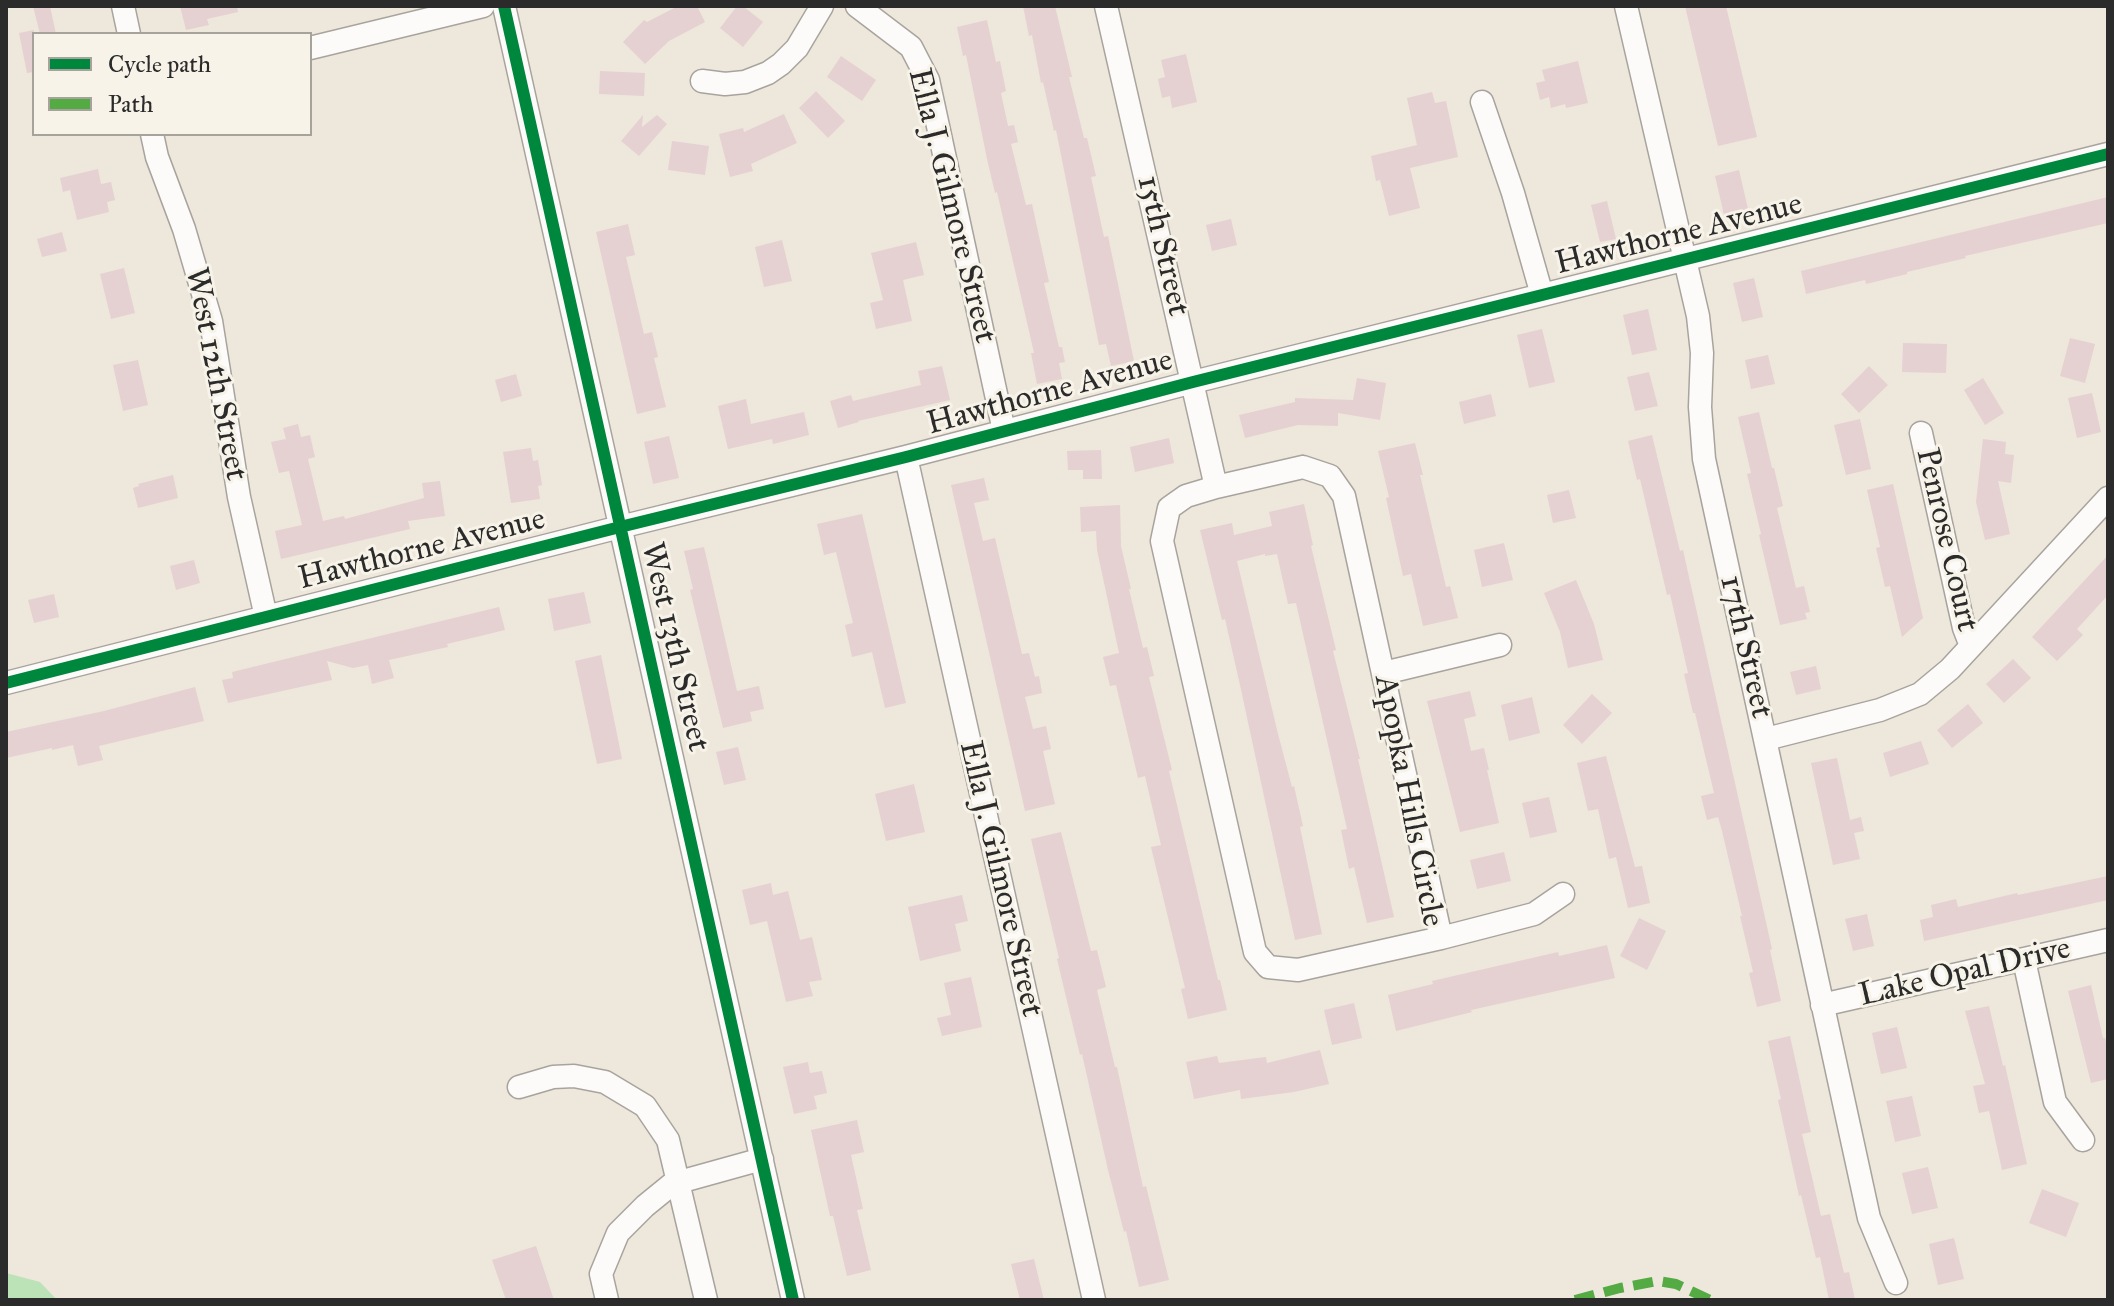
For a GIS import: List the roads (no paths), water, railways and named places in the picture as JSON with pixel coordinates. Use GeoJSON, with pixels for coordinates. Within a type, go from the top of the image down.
{"type":"FeatureCollection","features":[{"type":"Feature","properties":{"kind":"street"},"geometry":{"type":"LineString","coordinates":[[123,6],[129,32]]}},
{"type":"Feature","properties":{"kind":"street"},"geometry":{"type":"LineString","coordinates":[[312,48],[483,6]]}},
{"type":"Feature","properties":{"kind":"street","name":"West 13th Street"},"geometry":{"type":"LineString","coordinates":[[504,6],[793,1300]]}},
{"type":"Feature","properties":{"kind":"street"},"geometry":{"type":"LineString","coordinates":[[702,81],[725,84],[745,82],[768,73],[797,48],[822,6]]}},
{"type":"Feature","properties":{"kind":"street","name":"Ella J. Gilmore Street"},"geometry":{"type":"LineString","coordinates":[[857,6],[911,47],[928,80],[1004,431]]}},
{"type":"Feature","properties":{"kind":"street","name":"15th Street"},"geometry":{"type":"LineString","coordinates":[[1106,6],[1216,487]]}},
{"type":"Feature","properties":{"kind":"street","name":"17th Street"},"geometry":{"type":"LineString","coordinates":[[1626,6],[1698,316],[1702,353],[1700,407],[1704,459],[1869,1218],[1896,1283]]}},
{"type":"Feature","properties":{"kind":"street"},"geometry":{"type":"LineString","coordinates":[[1482,102],[1513,193],[1542,295]]}},
{"type":"Feature","properties":{"kind":"street","name":"West 12th Street"},"geometry":{"type":"LineString","coordinates":[[152,136],[211,321],[239,497],[266,617]]}},
{"type":"Feature","properties":{"kind":"street","name":"Hawthorne Avenue"},"geometry":{"type":"LineString","coordinates":[[6,683],[2108,154]]}},
{"type":"Feature","properties":{"kind":"street","name":"Penrose Court"},"geometry":{"type":"LineString","coordinates":[[1921,433],[1964,628],[1971,646]]}},
{"type":"Feature","properties":{"kind":"street","name":"Ella J. Gilmore Street"},"geometry":{"type":"LineString","coordinates":[[906,457],[1094,1300]]}},
{"type":"Feature","properties":{"kind":"street","name":"Apopka Hills Circle"},"geometry":{"type":"LineString","coordinates":[[1303,467],[1330,476],[1344,496],[1384,673],[1441,938],[1298,970],[1268,967],[1255,952],[1162,541],[1169,508],[1186,496],[1303,467]]}},
{"type":"Feature","properties":{"kind":"street"},"geometry":{"type":"LineString","coordinates":[[1766,739],[1880,710],[1920,694],[1950,669],[2108,498]]}},
{"type":"Feature","properties":{"kind":"street"},"geometry":{"type":"LineString","coordinates":[[1384,673],[1500,645]]}},
{"type":"Feature","properties":{"kind":"street"},"geometry":{"type":"LineString","coordinates":[[1441,938],[1534,914],[1563,894]]}},
{"type":"Feature","properties":{"kind":"street","name":"Lake Opal Drive"},"geometry":{"type":"LineString","coordinates":[[1822,1005],[2108,940]]}},
{"type":"Feature","properties":{"kind":"street"},"geometry":{"type":"LineString","coordinates":[[2024,960],[2055,1102],[2083,1140]]}},
{"type":"Feature","properties":{"kind":"street"},"geometry":{"type":"LineString","coordinates":[[519,1087],[553,1077],[574,1076],[605,1082],[645,1106],[668,1140],[706,1300]]}},
{"type":"Feature","properties":{"kind":"street"},"geometry":{"type":"LineString","coordinates":[[607,1300],[601,1274],[618,1233],[645,1206],[672,1184],[762,1159]]}}]}
